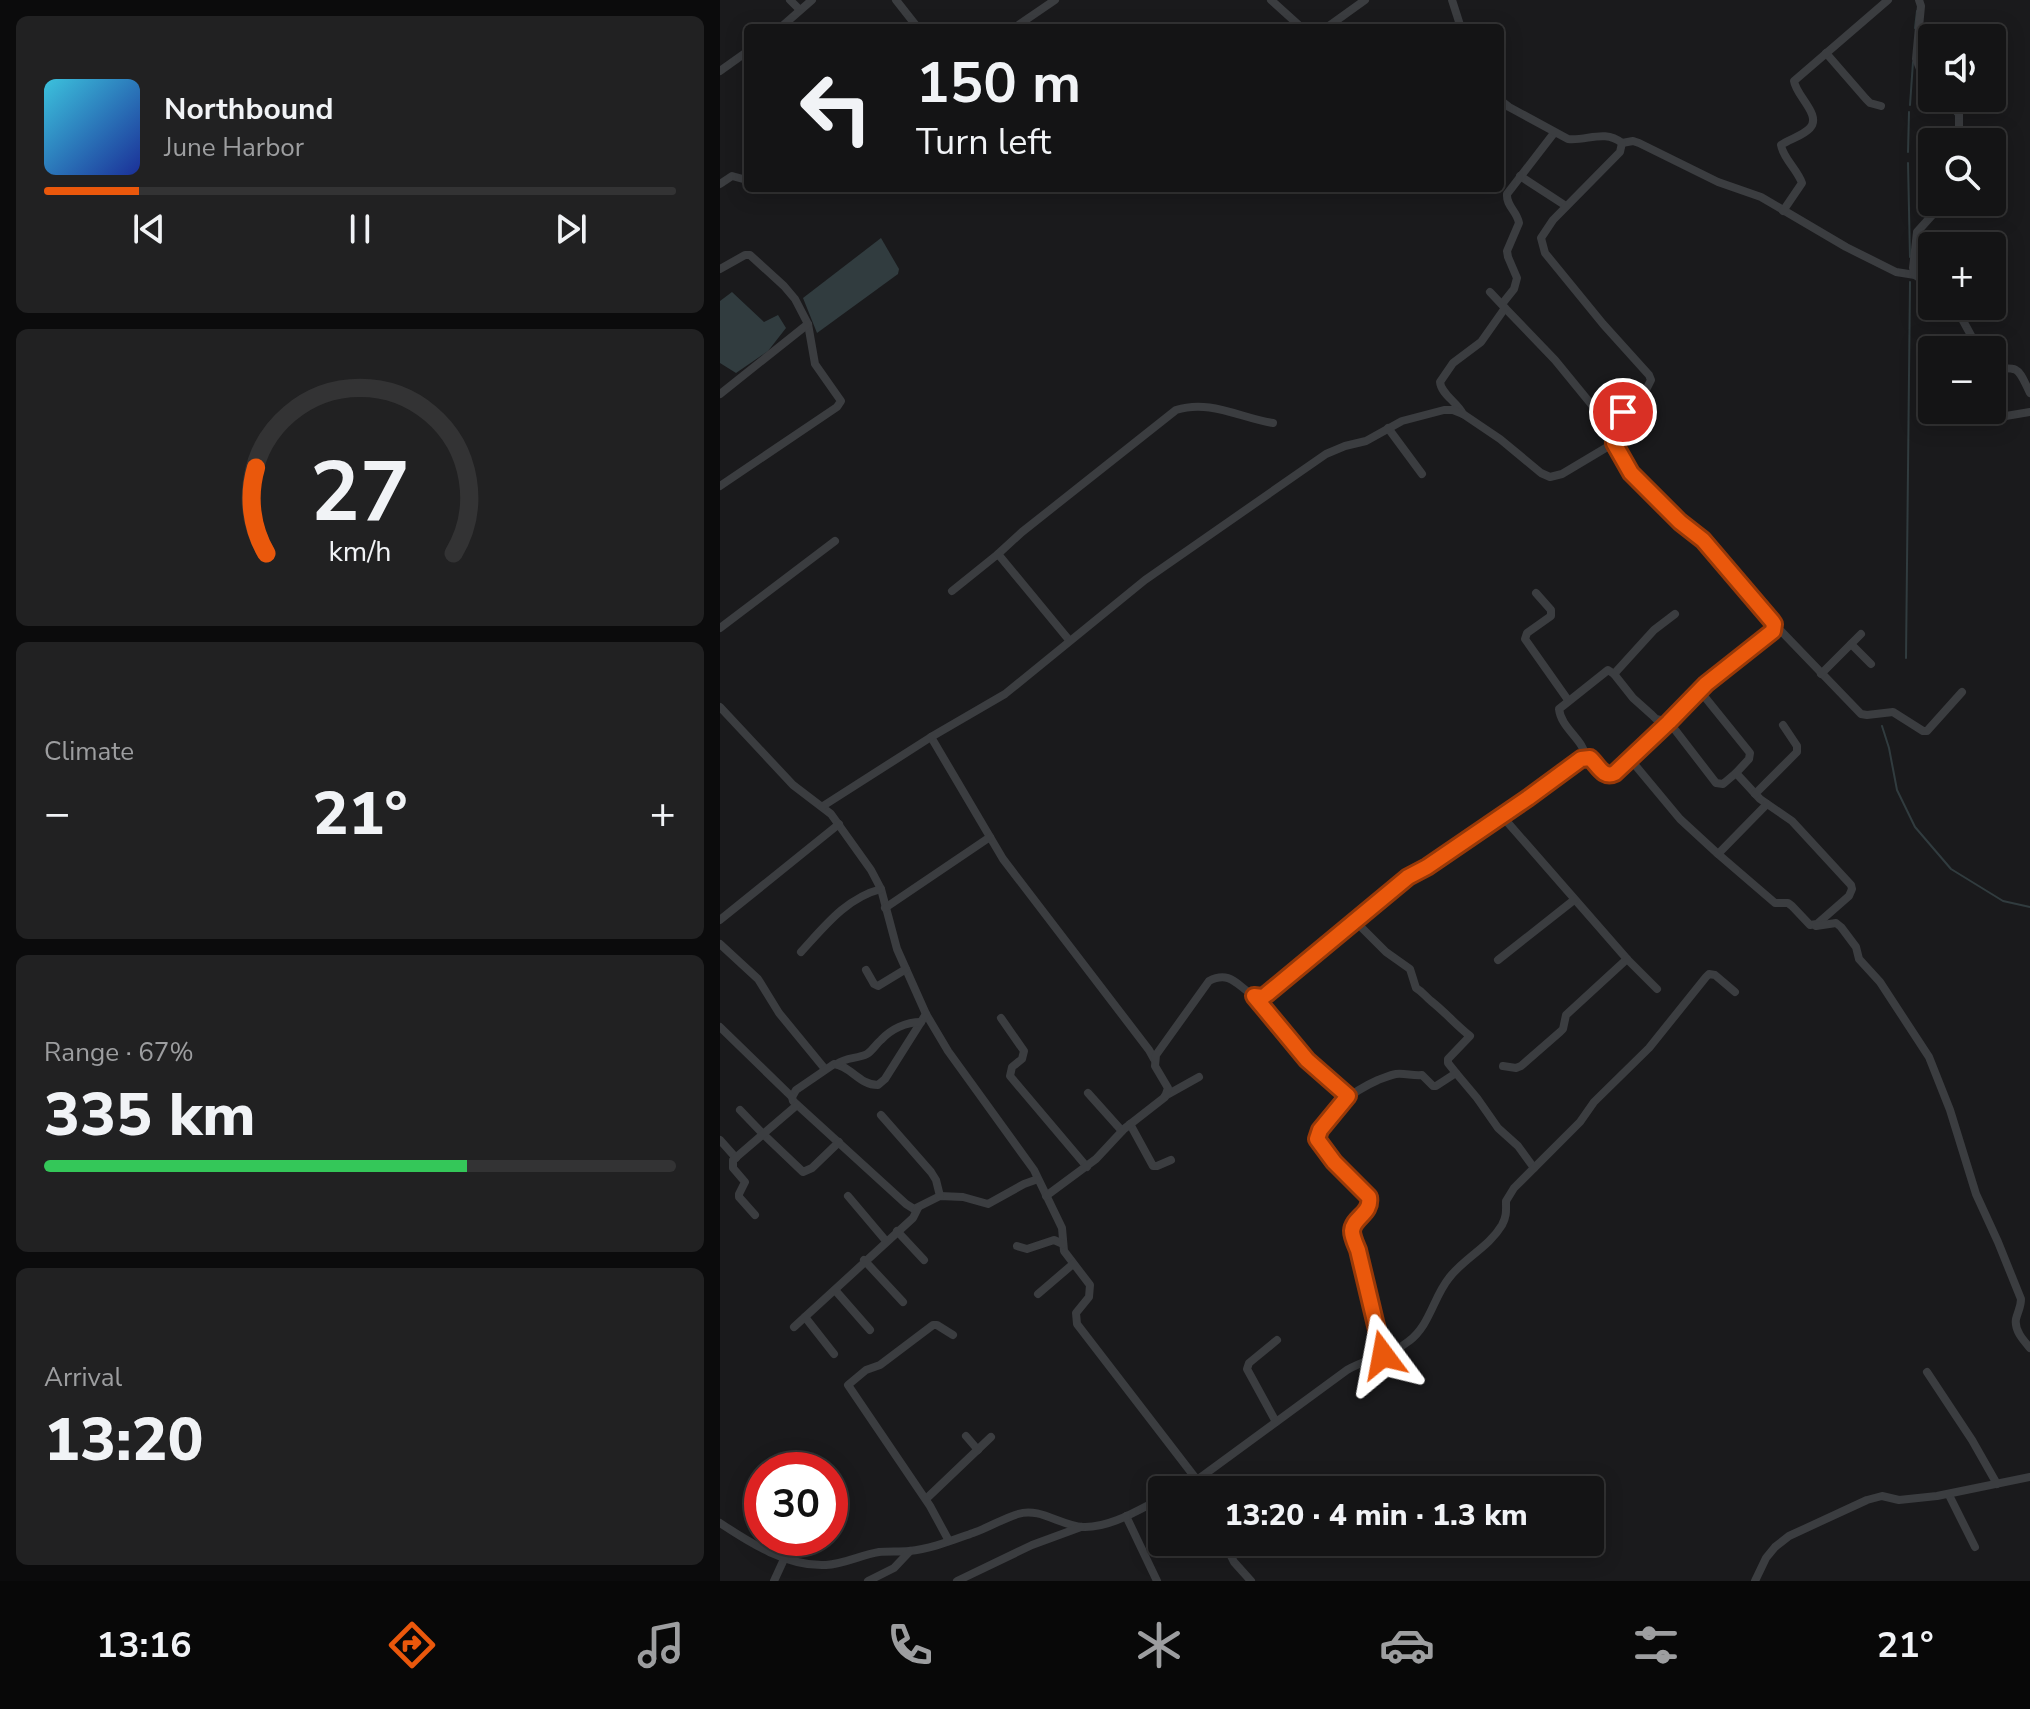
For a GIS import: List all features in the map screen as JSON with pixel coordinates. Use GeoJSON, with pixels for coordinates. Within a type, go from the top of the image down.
{"type":"FeatureCollection","features":[{"type":"Feature","properties":{"kind":"street"},"geometry":{"type":"LineString","coordinates":[[790,0],[800,10]]}},
{"type":"Feature","properties":{"kind":"street"},"geometry":{"type":"LineString","coordinates":[[784,24],[812,0]]}},
{"type":"Feature","properties":{"kind":"street"},"geometry":{"type":"LineString","coordinates":[[896,0],[915,24]]}},
{"type":"Feature","properties":{"kind":"street"},"geometry":{"type":"LineString","coordinates":[[1020,24],[1055,0]]}},
{"type":"Feature","properties":{"kind":"street"},"geometry":{"type":"LineString","coordinates":[[1271,0],[1298,24]]}},
{"type":"Feature","properties":{"kind":"street"},"geometry":{"type":"LineString","coordinates":[[1332,24],[1365,0]]}},
{"type":"Feature","properties":{"kind":"street"},"geometry":{"type":"LineString","coordinates":[[1452,0],[1460,24]]}},
{"type":"Feature","properties":{"kind":"street"},"geometry":{"type":"LineString","coordinates":[[1783,211],[1802,183],[1781,145],[1810,129],[1814,119],[1796,90],[1794,81],[1888,0]]}},
{"type":"Feature","properties":{"kind":"street"},"geometry":{"type":"LineString","coordinates":[[1919,0],[1919,24]]}},
{"type":"Feature","properties":{"kind":"street"},"geometry":{"type":"LineString","coordinates":[[1918,38],[1918,64]]}},
{"type":"Feature","properties":{"kind":"street"},"geometry":{"type":"LineString","coordinates":[[1826,53],[1866,99],[1881,106]]}},
{"type":"Feature","properties":{"kind":"street"},"geometry":{"type":"LineString","coordinates":[[720,71],[744,54]]}},
{"type":"Feature","properties":{"kind":"street"},"geometry":{"type":"LineString","coordinates":[[1504,103],[1568,139],[1608,135],[1622,143],[1639,143],[1718,182],[1755,194],[1896,272],[1918,277]]}},
{"type":"Feature","properties":{"kind":"street"},"geometry":{"type":"LineString","coordinates":[[1463,414],[1441,389],[1440,382],[1453,363],[1481,342],[1514,289],[1517,278],[1507,251],[1518,228],[1518,218],[1506,199],[1507,194],[1554,133]]}},
{"type":"Feature","properties":{"kind":"street"},"geometry":{"type":"LineString","coordinates":[[823,806],[1005,694],[1145,580],[1326,454],[1366,441],[1402,421],[1444,410],[1463,414],[1550,477],[1562,474],[1614,443],[1623,412],[1651,380],[1542,246],[1541,238],[1566,206],[1620,152],[1622,143]]}},
{"type":"Feature","properties":{"kind":"street"},"geometry":{"type":"LineString","coordinates":[[720,184],[732,176],[743,179]]}},
{"type":"Feature","properties":{"kind":"street"},"geometry":{"type":"LineString","coordinates":[[1520,176],[1566,206]]}},
{"type":"Feature","properties":{"kind":"street"},"geometry":{"type":"LineString","coordinates":[[1915,275],[1917,232],[1931,216]]}},
{"type":"Feature","properties":{"kind":"street"},"geometry":{"type":"LineString","coordinates":[[720,269],[745,255],[752,256],[790,292],[808,324],[813,361],[841,400],[720,486]]}},
{"type":"Feature","properties":{"kind":"street"},"geometry":{"type":"LineString","coordinates":[[1490,292],[1555,360],[1600,415],[1619,431]]}},
{"type":"Feature","properties":{"kind":"street"},"geometry":{"type":"LineString","coordinates":[[720,394],[808,324]]}},
{"type":"Feature","properties":{"kind":"street"},"geometry":{"type":"LineString","coordinates":[[2006,367],[2017,370],[2030,393]]}},
{"type":"Feature","properties":{"kind":"street"},"geometry":{"type":"LineString","coordinates":[[952,591],[1176,410],[1193,407],[1222,409],[1273,423]]}},
{"type":"Feature","properties":{"kind":"street"},"geometry":{"type":"LineString","coordinates":[[2006,416],[2030,412]]}},
{"type":"Feature","properties":{"kind":"street"},"geometry":{"type":"LineString","coordinates":[[1388,428],[1422,474]]}},
{"type":"Feature","properties":{"kind":"street"},"geometry":{"type":"LineString","coordinates":[[1614,443],[1631,473],[1707,544],[1774,627],[1861,714],[1893,712],[1927,731],[1962,692]]}},
{"type":"Feature","properties":{"kind":"street"},"geometry":{"type":"LineString","coordinates":[[720,628],[835,541]]}},
{"type":"Feature","properties":{"kind":"street"},"geometry":{"type":"LineString","coordinates":[[998,554],[1069,640]]}},
{"type":"Feature","properties":{"kind":"street"},"geometry":{"type":"LineString","coordinates":[[1536,593],[1551,610],[1551,616],[1527,633],[1525,639],[1568,700]]}},
{"type":"Feature","properties":{"kind":"street"},"geometry":{"type":"LineString","coordinates":[[1614,674],[1654,630],[1675,614]]}},
{"type":"Feature","properties":{"kind":"street"},"geometry":{"type":"LineString","coordinates":[[1586,757],[1610,775],[1722,671],[1769,635],[1774,627]]}},
{"type":"Feature","properties":{"kind":"street"},"geometry":{"type":"LineString","coordinates":[[1821,674],[1861,634]]}},
{"type":"Feature","properties":{"kind":"street"},"geometry":{"type":"LineString","coordinates":[[1851,644],[1871,664]]}},
{"type":"Feature","properties":{"kind":"street"},"geometry":{"type":"LineString","coordinates":[[1586,757],[1584,749],[1559,713],[1562,705],[1608,670],[1656,719],[1669,722],[1716,783],[1723,784],[1749,759],[1750,753],[1700,691]]}},
{"type":"Feature","properties":{"kind":"street"},"geometry":{"type":"LineString","coordinates":[[720,708],[793,785],[823,806],[871,870],[881,889],[897,949],[924,1018],[1038,1179],[1062,1228],[1064,1251],[1090,1285],[1089,1297],[1076,1313],[1077,1324],[1194,1476]]}},
{"type":"Feature","properties":{"kind":"street"},"geometry":{"type":"LineString","coordinates":[[1755,794],[1797,752],[1797,746],[1783,725]]}},
{"type":"Feature","properties":{"kind":"street"},"geometry":{"type":"LineString","coordinates":[[931,737],[1003,859],[1149,1050],[1168,1088],[1165,1097]]}},
{"type":"Feature","properties":{"kind":"street"},"geometry":{"type":"LineString","coordinates":[[1254,996],[1267,994],[1408,877],[1586,757]]}},
{"type":"Feature","properties":{"kind":"street"},"geometry":{"type":"LineString","coordinates":[[1630,759],[1680,819],[1775,903],[1788,903],[1814,926],[1839,924],[1856,947],[1859,959],[1880,982],[1923,1045],[1940,1082],[1976,1194],[2018,1291],[2022,1304],[2016,1329],[2030,1348]]}},
{"type":"Feature","properties":{"kind":"street"},"geometry":{"type":"LineString","coordinates":[[1736,773],[1755,794],[1792,821],[1852,889],[1849,896],[1814,926]]}},
{"type":"Feature","properties":{"kind":"street"},"geometry":{"type":"LineString","coordinates":[[1718,854],[1767,804]]}},
{"type":"Feature","properties":{"kind":"street"},"geometry":{"type":"LineString","coordinates":[[1502,816],[1574,900],[1657,989]]}},
{"type":"Feature","properties":{"kind":"street"},"geometry":{"type":"LineString","coordinates":[[720,920],[839,824]]}},
{"type":"Feature","properties":{"kind":"street"},"geometry":{"type":"LineString","coordinates":[[885,908],[990,837]]}},
{"type":"Feature","properties":{"kind":"street"},"geometry":{"type":"LineString","coordinates":[[801,952],[845,906],[881,889]]}},
{"type":"Feature","properties":{"kind":"street"},"geometry":{"type":"LineString","coordinates":[[1498,960],[1574,900]]}},
{"type":"Feature","properties":{"kind":"street"},"geometry":{"type":"LineString","coordinates":[[1355,921],[1386,952],[1410,969],[1416,988],[1470,1036],[1448,1059],[1448,1063],[1498,1128],[1518,1146],[1534,1168]]}},
{"type":"Feature","properties":{"kind":"street"},"geometry":{"type":"LineString","coordinates":[[720,944],[758,979],[783,1017],[825,1069]]}},
{"type":"Feature","properties":{"kind":"street"},"geometry":{"type":"LineString","coordinates":[[1503,1066],[1521,1066],[1560,1032],[1566,1015],[1627,959]]}},
{"type":"Feature","properties":{"kind":"street"},"geometry":{"type":"LineString","coordinates":[[866,970],[878,986],[906,969]]}},
{"type":"Feature","properties":{"kind":"street"},"geometry":{"type":"LineString","coordinates":[[1202,1476],[1347,1370],[1366,1360],[1394,1352],[1408,1343],[1421,1329],[1449,1277],[1495,1235],[1506,1216],[1507,1197],[1580,1122],[1594,1102],[1642,1056],[1709,974],[1715,975],[1735,992]]}},
{"type":"Feature","properties":{"kind":"street"},"geometry":{"type":"LineString","coordinates":[[1155,1060],[1209,981],[1229,978],[1254,996],[1307,1060],[1348,1096]]}},
{"type":"Feature","properties":{"kind":"street"},"geometry":{"type":"LineString","coordinates":[[837,1064],[863,1082],[878,1085],[924,1018]]}},
{"type":"Feature","properties":{"kind":"street"},"geometry":{"type":"LineString","coordinates":[[755,1215],[739,1197],[745,1182],[733,1168],[733,1160],[794,1101],[796,1090],[825,1069],[843,1060],[867,1054],[899,1027],[924,1018]]}},
{"type":"Feature","properties":{"kind":"street"},"geometry":{"type":"LineString","coordinates":[[1001,1018],[1024,1051],[1022,1059],[1012,1067],[1010,1076],[1087,1167]]}},
{"type":"Feature","properties":{"kind":"street"},"geometry":{"type":"LineString","coordinates":[[720,1027],[794,1101],[910,1207],[918,1208]]}},
{"type":"Feature","properties":{"kind":"street"},"geometry":{"type":"LineString","coordinates":[[1383,1355],[1352,1234],[1371,1201],[1317,1139],[1320,1130],[1348,1096],[1391,1075],[1422,1075],[1436,1086],[1456,1073]]}},
{"type":"Feature","properties":{"kind":"street"},"geometry":{"type":"LineString","coordinates":[[1046,1196],[1087,1167],[1130,1124],[1165,1097],[1199,1077]]}},
{"type":"Feature","properties":{"kind":"street"},"geometry":{"type":"LineString","coordinates":[[1088,1093],[1122,1131]]}},
{"type":"Feature","properties":{"kind":"street"},"geometry":{"type":"LineString","coordinates":[[740,1110],[803,1172],[812,1168],[839,1142]]}},
{"type":"Feature","properties":{"kind":"street"},"geometry":{"type":"LineString","coordinates":[[881,1115],[931,1172],[940,1196]]}},
{"type":"Feature","properties":{"kind":"street"},"geometry":{"type":"LineString","coordinates":[[1130,1124],[1153,1166],[1171,1160]]}},
{"type":"Feature","properties":{"kind":"street"},"geometry":{"type":"LineString","coordinates":[[720,1140],[736,1158]]}},
{"type":"Feature","properties":{"kind":"street"},"geometry":{"type":"LineString","coordinates":[[794,1327],[913,1218],[918,1208],[940,1196],[963,1197],[988,1204],[1038,1179]]}},
{"type":"Feature","properties":{"kind":"street"},"geometry":{"type":"LineString","coordinates":[[848,1196],[886,1241]]}},
{"type":"Feature","properties":{"kind":"street"},"geometry":{"type":"LineString","coordinates":[[897,1231],[924,1260]]}},
{"type":"Feature","properties":{"kind":"street"},"geometry":{"type":"LineString","coordinates":[[1017,1246],[1027,1249],[1054,1240],[1063,1244]]}},
{"type":"Feature","properties":{"kind":"street"},"geometry":{"type":"LineString","coordinates":[[864,1260],[903,1302]]}},
{"type":"Feature","properties":{"kind":"street"},"geometry":{"type":"LineString","coordinates":[[1038,1294],[1073,1264]]}},
{"type":"Feature","properties":{"kind":"street"},"geometry":{"type":"LineString","coordinates":[[835,1290],[870,1330]]}},
{"type":"Feature","properties":{"kind":"street"},"geometry":{"type":"LineString","coordinates":[[805,1317],[834,1354]]}},
{"type":"Feature","properties":{"kind":"street"},"geometry":{"type":"LineString","coordinates":[[949,1541],[926,1499],[848,1385],[933,1325],[953,1335]]}},
{"type":"Feature","properties":{"kind":"street"},"geometry":{"type":"LineString","coordinates":[[1276,1422],[1247,1369],[1249,1363],[1277,1340]]}},
{"type":"Feature","properties":{"kind":"street"},"geometry":{"type":"LineString","coordinates":[[1927,1372],[1997,1484]]}},
{"type":"Feature","properties":{"kind":"street"},"geometry":{"type":"LineString","coordinates":[[966,1436],[978,1450]]}},
{"type":"Feature","properties":{"kind":"street"},"geometry":{"type":"LineString","coordinates":[[926,1499],[991,1437]]}},
{"type":"Feature","properties":{"kind":"street"},"geometry":{"type":"LineString","coordinates":[[1755,1581],[1766,1558],[1783,1540],[1878,1496],[1899,1500],[1949,1495],[2030,1477]]}},
{"type":"Feature","properties":{"kind":"street"},"geometry":{"type":"LineString","coordinates":[[1949,1495],[1975,1547]]}},
{"type":"Feature","properties":{"kind":"street"},"geometry":{"type":"LineString","coordinates":[[720,1523],[785,1557],[824,1565],[873,1553],[910,1551],[949,1541],[1020,1513],[1041,1514],[1064,1524],[1082,1527],[1096,1526],[1126,1516],[1148,1505]]}},
{"type":"Feature","properties":{"kind":"street"},"geometry":{"type":"LineString","coordinates":[[1126,1516],[1157,1581]]}},
{"type":"Feature","properties":{"kind":"street"},"geometry":{"type":"LineString","coordinates":[[957,1581],[1032,1545],[1082,1527]]}},
{"type":"Feature","properties":{"kind":"street"},"geometry":{"type":"LineString","coordinates":[[868,1581],[886,1577],[910,1551]]}},
{"type":"Feature","properties":{"kind":"street"},"geometry":{"type":"LineString","coordinates":[[1231,1556],[1251,1581]]}},
{"type":"Feature","properties":{"kind":"street"},"geometry":{"type":"LineString","coordinates":[[774,1581],[785,1557]]}},
{"type":"Feature","properties":{"kind":"shaded area"},"geometry":{"type":"Polygon","coordinates":[[[881,238],[899,269],[898,274],[817,333],[803,298],[881,238]]]}},
{"type":"Feature","properties":{"kind":"shaded area"},"geometry":{"type":"Polygon","coordinates":[[[732,292],[764,322],[778,315],[786,328],[768,351],[736,373],[720,363],[720,301],[732,292]]]}},
{"type":"Feature","properties":{"kind":"waterway"},"geometry":{"type":"LineString","coordinates":[[1915,28],[1917,11]]}},
{"type":"Feature","properties":{"kind":"waterway"},"geometry":{"type":"LineString","coordinates":[[1910,105],[1913,62]]}},
{"type":"Feature","properties":{"kind":"waterway"},"geometry":{"type":"LineString","coordinates":[[1908,152],[1909,112]]}},
{"type":"Feature","properties":{"kind":"waterway"},"geometry":{"type":"LineString","coordinates":[[1908,163],[1910,257]]}},
{"type":"Feature","properties":{"kind":"waterway"},"geometry":{"type":"LineString","coordinates":[[1906,658],[1910,282]]}},
{"type":"Feature","properties":{"kind":"waterway"},"geometry":{"type":"LineString","coordinates":[[1882,726],[1897,790],[1915,827],[1951,869],[2003,901],[2030,907]]}},
{"type":"Feature","properties":{"kind":"route"},"geometry":{"type":"LineString","coordinates":[[1383,1355],[1352,1234],[1371,1201],[1317,1139],[1320,1130],[1348,1096],[1307,1060],[1254,996],[1263,997],[1408,877],[1427,867],[1581,759],[1590,758],[1605,774],[1615,773],[1706,684],[1773,631],[1772,621],[1707,544],[1680,522],[1625,465],[1614,443],[1623,412]]}}]}
